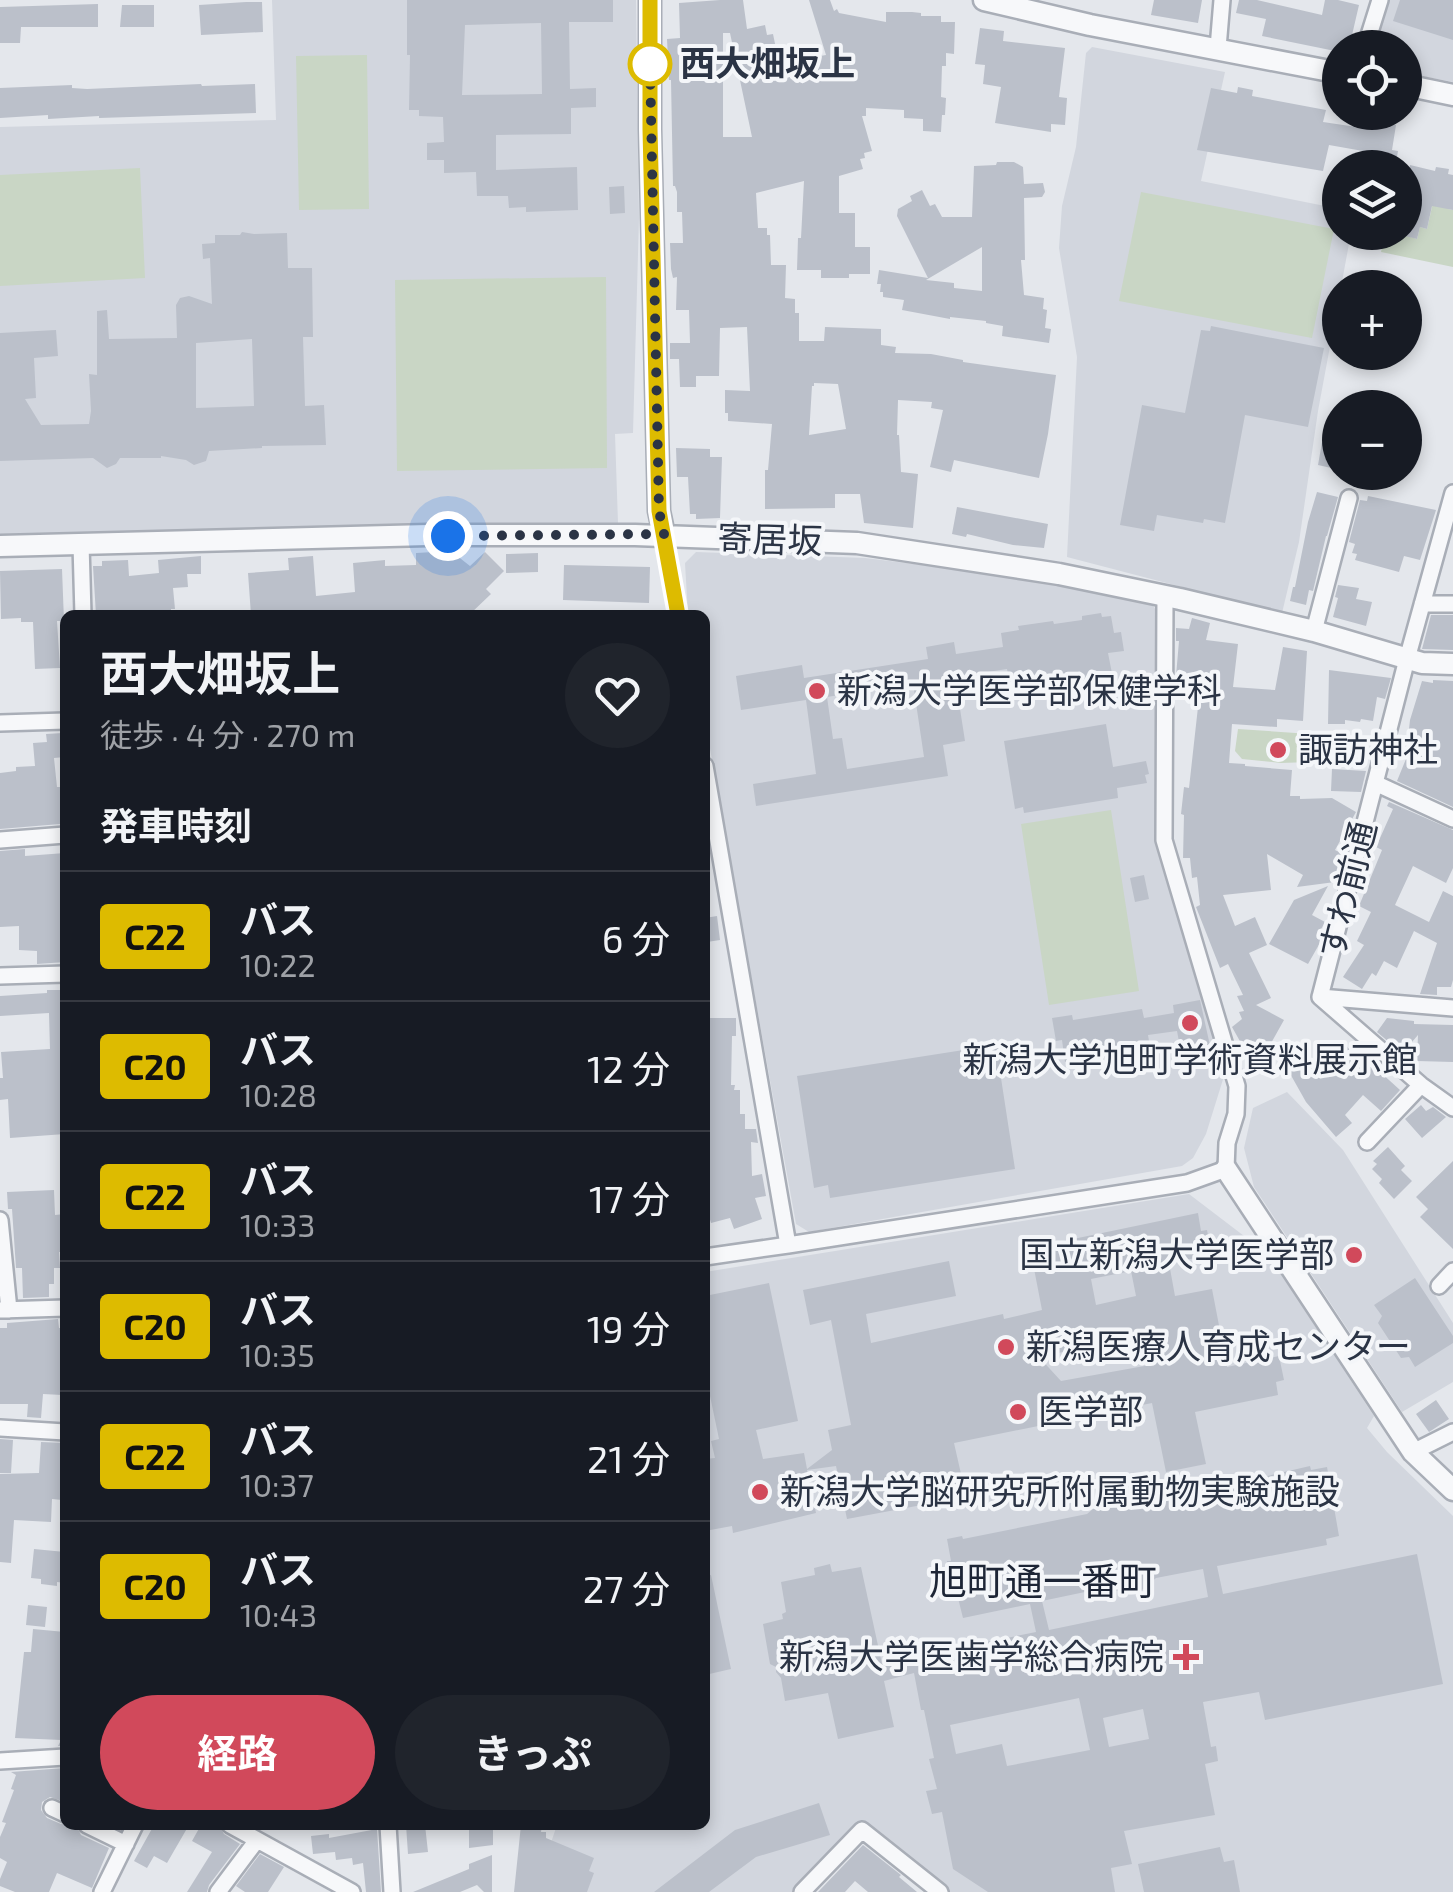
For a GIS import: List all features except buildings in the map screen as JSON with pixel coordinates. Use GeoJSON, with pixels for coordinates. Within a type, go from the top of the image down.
{"type":"FeatureCollection","features":[{"type":"Feature","properties":{"kind":"street"},"geometry":{"type":"LineString","coordinates":[[650,0],[659,511],[677,610]]}},
{"type":"Feature","properties":{"kind":"street"},"geometry":{"type":"LineString","coordinates":[[984,0],[1090,25],[1322,68]]}},
{"type":"Feature","properties":{"kind":"street"},"geometry":{"type":"LineString","coordinates":[[1218,48],[1222,0]]}},
{"type":"Feature","properties":{"kind":"street"},"geometry":{"type":"LineString","coordinates":[[1371,30],[1380,0]]}},
{"type":"Feature","properties":{"kind":"street"},"geometry":{"type":"LineString","coordinates":[[1422,89],[1453,95]]}},
{"type":"Feature","properties":{"kind":"street","name":"すわ前通"},"geometry":{"type":"LineString","coordinates":[[1320,997],[1453,493]]}},
{"type":"Feature","properties":{"kind":"street"},"geometry":{"type":"LineString","coordinates":[[1314,631],[1349,498]]}},
{"type":"Feature","properties":{"kind":"street","name":"寄居坂"},"geometry":{"type":"LineString","coordinates":[[0,546],[428,535],[664,534],[857,543],[1059,574],[1314,631],[1422,663],[1453,664]]}},
{"type":"Feature","properties":{"kind":"street"},"geometry":{"type":"LineString","coordinates":[[81,544],[82,610]]}},
{"type":"Feature","properties":{"kind":"street"},"geometry":{"type":"LineString","coordinates":[[1165,596],[1164,840],[1237,1086],[1226,1169],[1413,1452],[1453,1490]]}},
{"type":"Feature","properties":{"kind":"street"},"geometry":{"type":"LineString","coordinates":[[1422,604],[1453,604]]}},
{"type":"Feature","properties":{"kind":"street"},"geometry":{"type":"LineString","coordinates":[[0,723],[60,721]]}},
{"type":"Feature","properties":{"kind":"street"},"geometry":{"type":"LineString","coordinates":[[1375,783],[1453,819]]}},
{"type":"Feature","properties":{"kind":"street"},"geometry":{"type":"LineString","coordinates":[[710,795],[788,1244]]}},
{"type":"Feature","properties":{"kind":"street"},"geometry":{"type":"LineString","coordinates":[[0,840],[60,835]]}},
{"type":"Feature","properties":{"kind":"street"},"geometry":{"type":"LineString","coordinates":[[0,976],[60,974]]}},
{"type":"Feature","properties":{"kind":"street"},"geometry":{"type":"LineString","coordinates":[[1320,997],[1453,1008]]}},
{"type":"Feature","properties":{"kind":"street"},"geometry":{"type":"LineString","coordinates":[[1320,997],[1453,1108]]}},
{"type":"Feature","properties":{"kind":"street"},"geometry":{"type":"LineString","coordinates":[[1366,1142],[1421,1085]]}},
{"type":"Feature","properties":{"kind":"street"},"geometry":{"type":"LineString","coordinates":[[710,1256],[1187,1183],[1226,1169]]}},
{"type":"Feature","properties":{"kind":"street"},"geometry":{"type":"LineString","coordinates":[[0,1220],[5,1310],[60,1308]]}},
{"type":"Feature","properties":{"kind":"street"},"geometry":{"type":"LineString","coordinates":[[1438,1286],[1453,1271]]}},
{"type":"Feature","properties":{"kind":"street"},"geometry":{"type":"LineString","coordinates":[[0,1428],[60,1432]]}},
{"type":"Feature","properties":{"kind":"street"},"geometry":{"type":"LineString","coordinates":[[1413,1452],[1453,1432]]}},
{"type":"Feature","properties":{"kind":"street"},"geometry":{"type":"LineString","coordinates":[[0,1761],[60,1757]]}},
{"type":"Feature","properties":{"kind":"street"},"geometry":{"type":"LineString","coordinates":[[97,1830],[126,1844]]}},
{"type":"Feature","properties":{"kind":"street"},"geometry":{"type":"LineString","coordinates":[[102,1892],[133,1830]]}},
{"type":"Feature","properties":{"kind":"street"},"geometry":{"type":"LineString","coordinates":[[388,1830],[392,1892]]}},
{"type":"Feature","properties":{"kind":"street"},"geometry":{"type":"LineString","coordinates":[[802,1892],[862,1830],[940,1892]]}},
{"type":"Feature","properties":{"kind":"street"},"geometry":{"type":"LineString","coordinates":[[218,1892],[261,1837],[352,1892]]}},
{"type":"Feature","properties":{"kind":"shaded area"},"geometry":{"type":"Polygon","coordinates":[[[272,0],[636,0],[639,218],[633,433],[615,434],[618,523],[0,538],[0,127],[276,120],[272,0]]]}},
{"type":"Feature","properties":{"kind":"shaded area"},"geometry":{"type":"Polygon","coordinates":[[[1390,0],[1453,0],[1453,82],[1422,76],[1422,30],[1380,30],[1390,0]]]}},
{"type":"Feature","properties":{"kind":"shaded area"},"geometry":{"type":"Polygon","coordinates":[[[1092,47],[1225,72],[1201,181],[1322,205],[1322,250],[1348,250],[1344,270],[1322,270],[1322,370],[1326,370],[1299,542],[1282,613],[1067,557],[1077,357],[1059,248],[1086,53],[1092,47]]]}},
{"type":"Feature","properties":{"kind":"shaded area"},"geometry":{"type":"Polygon","coordinates":[[[696,552],[865,558],[1055,584],[1152,604],[1157,612],[1158,850],[1225,1073],[1206,1134],[1193,1158],[1182,1166],[809,1232],[796,1224],[710,749],[710,610],[688,610],[685,563],[696,552]]]}},
{"type":"Feature","properties":{"kind":"shaded area","name":"国立新潟大学医学部"},"geometry":{"type":"Polygon","coordinates":[[[1287,1092],[1343,1150],[1453,1323],[1453,1382],[1402,1412],[1254,1187],[1244,1148],[1253,1108],[1287,1092]]]}},
{"type":"Feature","properties":{"kind":"shaded area"},"geometry":{"type":"Polygon","coordinates":[[[1189,1194],[1269,1255],[1374,1416],[1367,1428],[1453,1516],[1453,1892],[949,1892],[862,1824],[793,1892],[534,1892],[555,1830],[710,1830],[710,1271],[1189,1194]]]}},
{"type":"Feature","properties":{"kind":"green space"},"geometry":{"type":"Polygon","coordinates":[[[367,55],[369,209],[299,210],[296,56],[367,55]]]}},
{"type":"Feature","properties":{"kind":"green space"},"geometry":{"type":"Polygon","coordinates":[[[140,168],[145,278],[0,286],[0,175],[140,168]]]}},
{"type":"Feature","properties":{"kind":"green space"},"geometry":{"type":"Polygon","coordinates":[[[1141,192],[1322,227],[1322,250],[1330,250],[1326,270],[1322,270],[1312,338],[1119,301],[1141,192]]]}},
{"type":"Feature","properties":{"kind":"green space"},"geometry":{"type":"Polygon","coordinates":[[[1435,194],[1453,210],[1453,267],[1381,252],[1422,250],[1422,228],[1427,229],[1435,194]]]}},
{"type":"Feature","properties":{"kind":"green space"},"geometry":{"type":"Polygon","coordinates":[[[606,277],[607,468],[397,471],[395,280],[606,277]]]}},
{"type":"Feature","properties":{"kind":"green space"},"geometry":{"type":"Polygon","coordinates":[[[1238,729],[1369,738],[1367,760],[1281,763],[1242,759],[1235,751],[1238,729]]]}},
{"type":"Feature","properties":{"kind":"green space"},"geometry":{"type":"Polygon","coordinates":[[[1111,810],[1139,991],[1049,1005],[1021,824],[1111,810]]]}},
{"type":"Feature","properties":{"kind":"bus line","name":"C22"},"geometry":{"type":"LineString","coordinates":[[650,0],[659,511],[677,610]]}},
{"type":"Feature","properties":{"kind":"place","name":"西大畑坂上"},"geometry":{"type":"Point","coordinates":[650,64]}},
{"type":"Feature","properties":{"kind":"place","name":"新潟大学医学部保健学科"},"geometry":{"type":"Point","coordinates":[817,691]}},
{"type":"Feature","properties":{"kind":"place","name":"諏訪神社"},"geometry":{"type":"Point","coordinates":[1278,750]}},
{"type":"Feature","properties":{"kind":"place","name":"新潟大学旭町学術資料展示館"},"geometry":{"type":"Point","coordinates":[1190,1023]}},
{"type":"Feature","properties":{"kind":"place","name":"国立新潟大学医学部"},"geometry":{"type":"Point","coordinates":[1354,1255]}},
{"type":"Feature","properties":{"kind":"place","name":"新潟医療人育成センター"},"geometry":{"type":"Point","coordinates":[1006,1347]}},
{"type":"Feature","properties":{"kind":"place","name":"医学部"},"geometry":{"type":"Point","coordinates":[1018,1412]}},
{"type":"Feature","properties":{"kind":"place","name":"新潟大学脳研究所附属動物実験施設"},"geometry":{"type":"Point","coordinates":[760,1492]}},
{"type":"Feature","properties":{"kind":"place","name":"新潟大学医歯学総合病院"},"geometry":{"type":"Point","coordinates":[1186,1657]}},
{"type":"Feature","properties":{"kind":"district","name":"旭町通一番町"},"geometry":{"type":"Point","coordinates":[1043,1582]}},
{"type":"Feature","properties":{"kind":"route"},"geometry":{"type":"LineString","coordinates":[[448,536],[664,534],[659,511],[650,64]]}}]}
